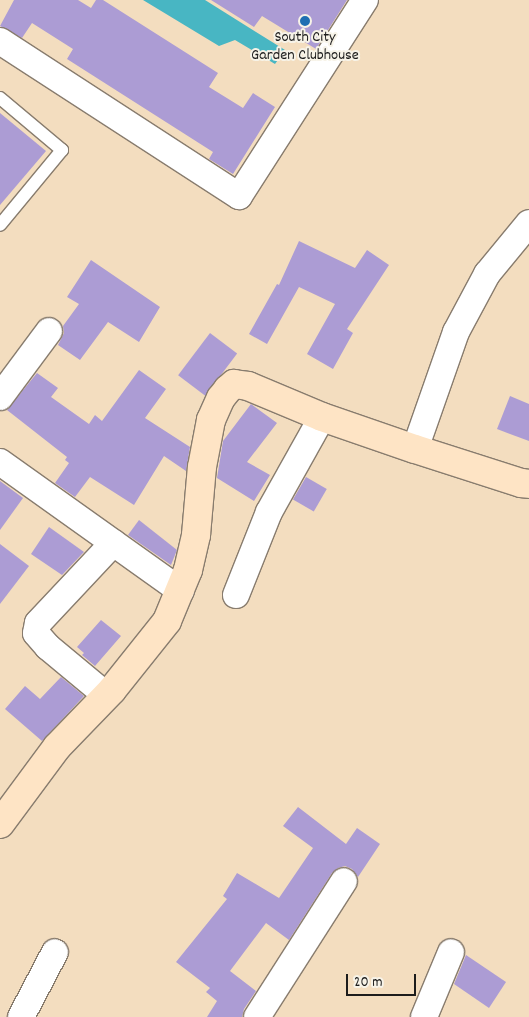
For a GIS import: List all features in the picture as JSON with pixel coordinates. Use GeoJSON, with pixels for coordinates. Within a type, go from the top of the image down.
{"type":"FeatureCollection","features":[{"type":"Feature","properties":{"kind":"street"},"geometry":{"type":"LineString","coordinates":[[0,41],[239,196],[365,0]]}},
{"type":"Feature","properties":{"kind":"street"},"geometry":{"type":"LineString","coordinates":[[415,449],[456,332],[487,274],[529,223]]}},
{"type":"Feature","properties":{"kind":"street"},"geometry":{"type":"LineString","coordinates":[[0,397],[49,332]]}},
{"type":"Feature","properties":{"kind":"street"},"geometry":{"type":"LineString","coordinates":[[0,824],[57,747],[106,696],[167,621],[188,570],[196,535],[202,467],[212,420],[228,389],[234,384],[248,386],[322,417],[415,449],[529,484]]}},
{"type":"Feature","properties":{"kind":"street"},"geometry":{"type":"LineString","coordinates":[[236,595],[269,512],[322,417]]}},
{"type":"Feature","properties":{"kind":"street"},"geometry":{"type":"LineString","coordinates":[[0,462],[180,591]]}},
{"type":"Feature","properties":{"kind":"street"},"geometry":{"type":"LineString","coordinates":[[106,696],[48,647],[36,633],[38,623],[113,543]]}},
{"type":"Feature","properties":{"kind":"street"},"geometry":{"type":"LineString","coordinates":[[257,1017],[344,881]]}},
{"type":"Feature","properties":{"kind":"street"},"geometry":{"type":"LineString","coordinates":[[21,1017],[55,952]]}},
{"type":"Feature","properties":{"kind":"street"},"geometry":{"type":"LineString","coordinates":[[424,1017],[451,952]]}},
{"type":"Feature","properties":{"kind":"lane"},"geometry":{"type":"LineString","coordinates":[[0,98],[62,150],[0,225]]}},
{"type":"Feature","properties":{"kind":"water"},"geometry":{"type":"Polygon","coordinates":[[[143,0],[205,0],[285,50],[275,64],[235,40],[219,46],[143,0]]]}},
{"type":"Feature","properties":{"kind":"building"},"geometry":{"type":"Polygon","coordinates":[[[14,0],[78,0],[91,8],[96,0],[103,0],[218,73],[209,87],[243,108],[253,93],[275,107],[233,174],[209,159],[213,152],[67,59],[73,49],[32,23],[22,38],[0,26],[14,0]]]}},
{"type":"Feature","properties":{"kind":"building","name":"South City Garden Clubhouse"},"geometry":{"type":"Polygon","coordinates":[[[211,0],[347,0],[316,49],[262,16],[254,27],[211,0]]]}},
{"type":"Feature","properties":{"kind":"building"},"geometry":{"type":"Polygon","coordinates":[[[0,113],[46,151],[0,205],[0,113]]]}},
{"type":"Feature","properties":{"kind":"building"},"geometry":{"type":"Polygon","coordinates":[[[299,241],[355,268],[367,250],[389,265],[347,329],[353,333],[333,369],[307,354],[335,304],[299,287],[267,344],[249,334],[277,284],[279,285],[299,241]]]}},
{"type":"Feature","properties":{"kind":"building"},"geometry":{"type":"Polygon","coordinates":[[[91,260],[160,307],[139,342],[108,322],[80,360],[58,345],[64,333],[63,326],[79,304],[67,297],[91,260]]]}},
{"type":"Feature","properties":{"kind":"building"},"geometry":{"type":"Polygon","coordinates":[[[210,333],[237,353],[205,396],[178,375],[210,333]]]}},
{"type":"Feature","properties":{"kind":"building"},"geometry":{"type":"Polygon","coordinates":[[[139,370],[166,389],[145,418],[190,447],[186,471],[164,456],[134,505],[90,477],[75,497],[55,483],[69,463],[65,460],[67,457],[7,410],[37,373],[58,388],[51,397],[89,424],[95,415],[102,421],[139,370]]]}},
{"type":"Feature","properties":{"kind":"building"},"geometry":{"type":"Polygon","coordinates":[[[510,396],[529,404],[529,441],[497,429],[510,396]]]}},
{"type":"Feature","properties":{"kind":"building"},"geometry":{"type":"Polygon","coordinates":[[[251,404],[277,423],[247,462],[270,475],[254,501],[217,478],[223,441],[251,404]]]}},
{"type":"Feature","properties":{"kind":"building"},"geometry":{"type":"Polygon","coordinates":[[[306,477],[327,489],[314,512],[293,500],[306,477]]]}},
{"type":"Feature","properties":{"kind":"building"},"geometry":{"type":"Polygon","coordinates":[[[0,481],[23,498],[0,530],[0,481]]]}},
{"type":"Feature","properties":{"kind":"building"},"geometry":{"type":"Polygon","coordinates":[[[139,520],[177,550],[171,565],[128,535],[139,520]]]}},
{"type":"Feature","properties":{"kind":"building"},"geometry":{"type":"Polygon","coordinates":[[[49,527],[84,552],[62,575],[31,554],[49,527]]]}},
{"type":"Feature","properties":{"kind":"building"},"geometry":{"type":"Polygon","coordinates":[[[0,544],[29,566],[0,604],[0,544]]]}},
{"type":"Feature","properties":{"kind":"building"},"geometry":{"type":"Polygon","coordinates":[[[101,620],[121,636],[95,666],[82,655],[84,653],[77,647],[101,620]]]}},
{"type":"Feature","properties":{"kind":"building"},"geometry":{"type":"Polygon","coordinates":[[[61,677],[84,696],[42,741],[5,709],[25,686],[40,699],[61,677]]]}},
{"type":"Feature","properties":{"kind":"building"},"geometry":{"type":"Polygon","coordinates":[[[298,807],[346,844],[357,828],[380,844],[358,877],[352,869],[345,866],[338,868],[332,873],[289,940],[266,923],[230,971],[256,991],[244,1009],[242,1017],[207,1017],[217,1001],[206,992],[210,988],[176,962],[227,899],[223,896],[237,873],[279,898],[313,848],[283,826],[298,807]]]}},
{"type":"Feature","properties":{"kind":"building"},"geometry":{"type":"Polygon","coordinates":[[[466,955],[506,982],[489,1008],[454,984],[466,955]]]}},
{"type":"Feature","properties":{"kind":"place","name":"South City Garden Clubhouse"},"geometry":{"type":"Point","coordinates":[305,21]}}]}
